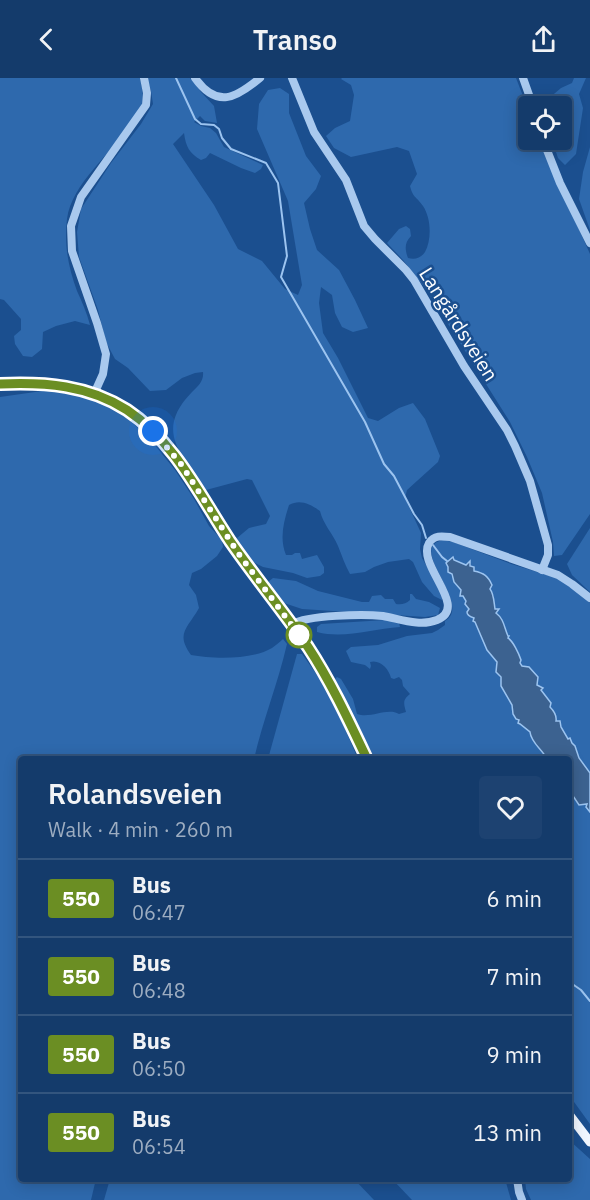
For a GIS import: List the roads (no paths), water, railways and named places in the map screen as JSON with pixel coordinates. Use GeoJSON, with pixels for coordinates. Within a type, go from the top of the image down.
{"type":"FeatureCollection","features":[{"type":"Feature","properties":{"kind":"main road"},"geometry":{"type":"LineString","coordinates":[[0,384],[58,385],[94,394],[115,404],[153,431],[187,473],[238,553],[316,659],[366,756]]}},
{"type":"Feature","properties":{"kind":"main road"},"geometry":{"type":"LineString","coordinates":[[572,1118],[590,1142]]}},
{"type":"Feature","properties":{"kind":"street"},"geometry":{"type":"LineString","coordinates":[[94,394],[103,374],[106,354],[72,251],[71,226],[81,197],[146,105],[147,93],[144,78]]}},
{"type":"Feature","properties":{"kind":"street"},"geometry":{"type":"LineString","coordinates":[[195,78],[209,93],[226,98],[241,93],[260,78]]}},
{"type":"Feature","properties":{"kind":"street","name":"Langårdsveien"},"geometry":{"type":"LineString","coordinates":[[292,78],[314,132],[346,180],[364,226],[414,280],[464,366],[507,430],[530,481],[548,545],[548,555],[542,570]]}},
{"type":"Feature","properties":{"kind":"street"},"geometry":{"type":"LineString","coordinates":[[523,78],[529,96]]}},
{"type":"Feature","properties":{"kind":"street"},"geometry":{"type":"LineString","coordinates":[[547,150],[560,183],[590,243]]}},
{"type":"Feature","properties":{"kind":"street"},"geometry":{"type":"LineString","coordinates":[[291,624],[306,619],[363,615],[420,622],[435,621],[442,617],[447,609],[447,598],[427,555],[428,544],[437,537],[450,537],[563,578],[590,598]]}},
{"type":"Feature","properties":{"kind":"street"},"geometry":{"type":"LineString","coordinates":[[517,1182],[522,1200]]}},
{"type":"Feature","properties":{"kind":"waterway"},"geometry":{"type":"LineString","coordinates":[[176,78],[195,119],[201,124],[214,125],[219,129],[222,138],[231,149],[266,163],[278,183],[287,256],[281,277],[365,422],[384,464],[394,476],[422,525],[426,538]]}},
{"type":"Feature","properties":{"kind":"waterway"},"geometry":{"type":"LineString","coordinates":[[433,545],[447,561]]}},
{"type":"Feature","properties":{"kind":"waterway"},"geometry":{"type":"LineString","coordinates":[[572,984],[590,1001]]}}]}
